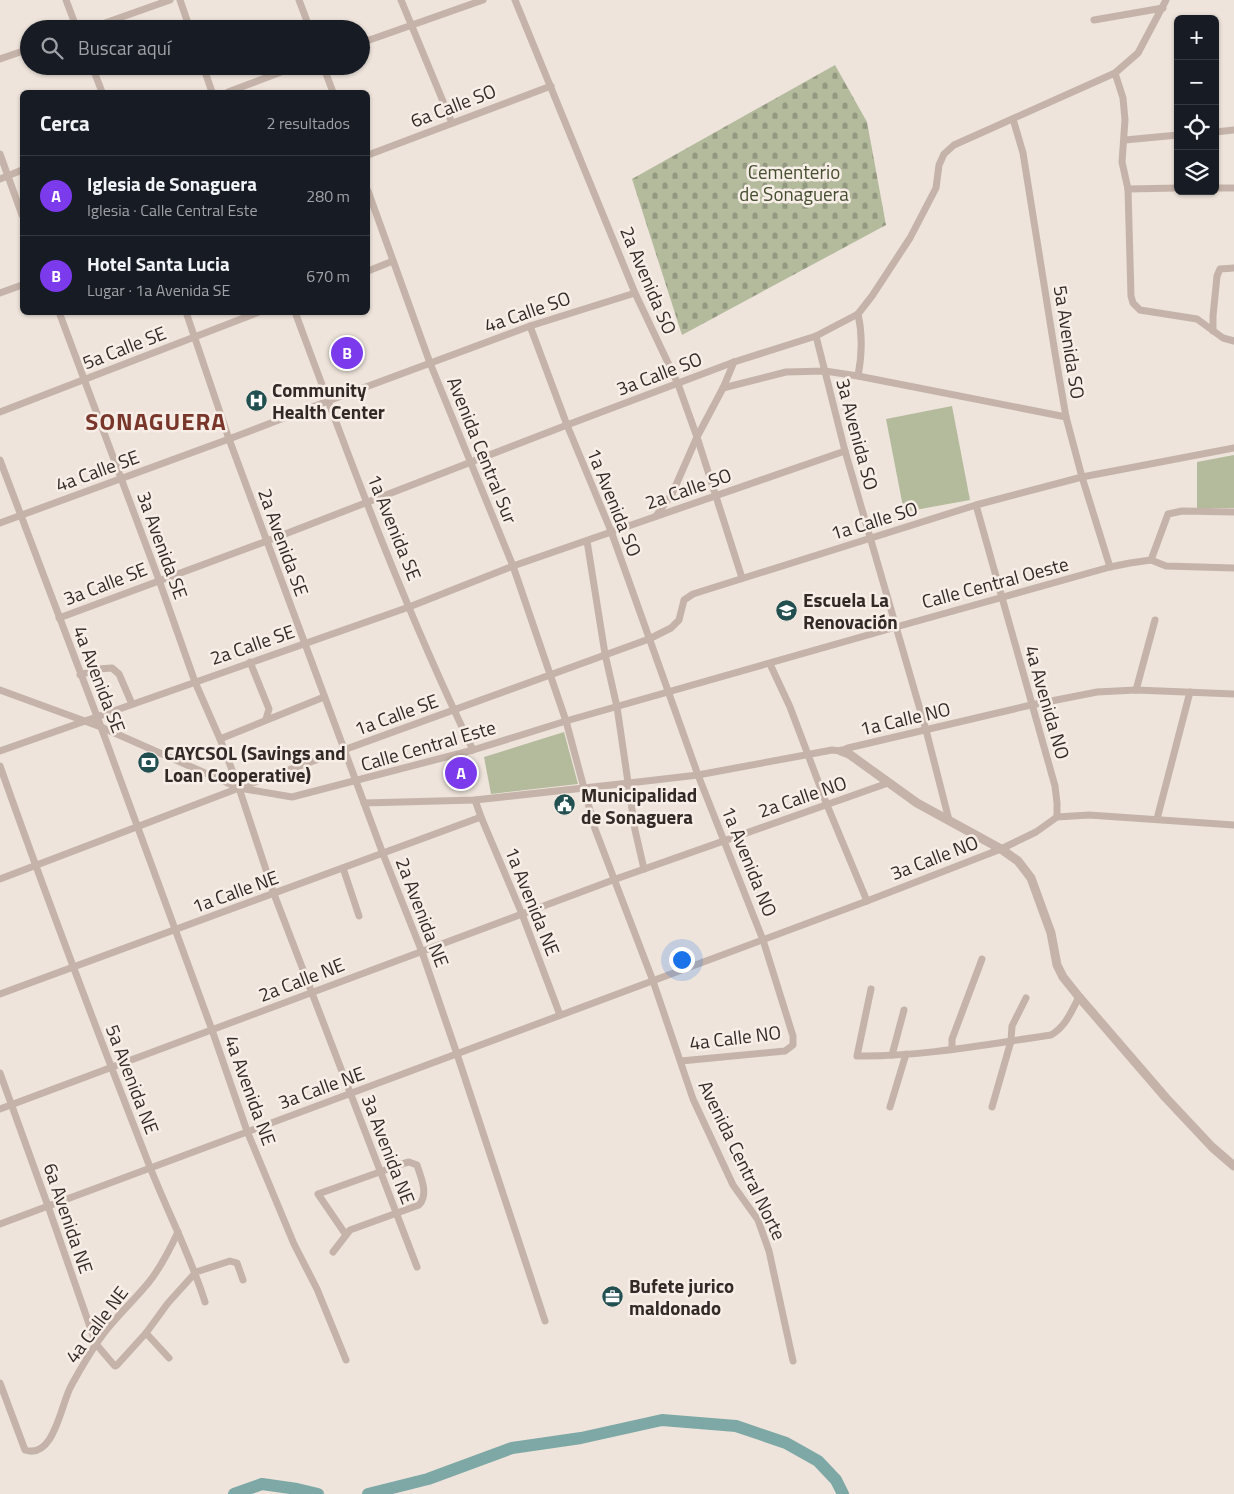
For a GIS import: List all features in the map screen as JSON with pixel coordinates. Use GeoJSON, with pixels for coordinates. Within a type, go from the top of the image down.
{"type":"FeatureCollection","features":[{"type":"Feature","properties":{"kind":"street"},"geometry":{"type":"LineString","coordinates":[[66,0],[74,20]]}},
{"type":"Feature","properties":{"kind":"street"},"geometry":{"type":"LineString","coordinates":[[113,20],[170,0]]}},
{"type":"Feature","properties":{"kind":"street"},"geometry":{"type":"LineString","coordinates":[[180,0],[187,20]]}},
{"type":"Feature","properties":{"kind":"street"},"geometry":{"type":"LineString","coordinates":[[299,0],[307,20]]}},
{"type":"Feature","properties":{"kind":"street"},"geometry":{"type":"LineString","coordinates":[[401,0],[452,123]]}},
{"type":"Feature","properties":{"kind":"street"},"geometry":{"type":"LineString","coordinates":[[370,40],[483,0]]}},
{"type":"Feature","properties":{"kind":"street","name":"2a Avenida SO"},"geometry":{"type":"LineString","coordinates":[[515,0],[635,293],[678,384],[742,578]]}},
{"type":"Feature","properties":{"kind":"street"},"geometry":{"type":"LineString","coordinates":[[858,376],[862,345],[858,314],[910,238],[936,188],[939,165],[944,154],[954,146],[1114,72],[1138,53],[1166,0]]}},
{"type":"Feature","properties":{"kind":"street"},"geometry":{"type":"LineString","coordinates":[[1094,20],[1163,8]]}},
{"type":"Feature","properties":{"kind":"street"},"geometry":{"type":"LineString","coordinates":[[0,59],[20,52]]}},
{"type":"Feature","properties":{"kind":"street"},"geometry":{"type":"LineString","coordinates":[[1114,72],[1123,98],[1125,140],[1122,162],[1128,188],[1131,296],[1133,302],[1140,310],[1197,319],[1223,338],[1234,341]]}},
{"type":"Feature","properties":{"kind":"street"},"geometry":{"type":"LineString","coordinates":[[95,75],[101,90]]}},
{"type":"Feature","properties":{"kind":"street"},"geometry":{"type":"LineString","coordinates":[[206,75],[211,90]]}},
{"type":"Feature","properties":{"kind":"street"},"geometry":{"type":"LineString","coordinates":[[233,90],[273,75]]}},
{"type":"Feature","properties":{"kind":"street"},"geometry":{"type":"LineString","coordinates":[[326,75],[331,90]]}},
{"type":"Feature","properties":{"kind":"street","name":"6a Calle SO"},"geometry":{"type":"LineString","coordinates":[[370,154],[551,86]]}},
{"type":"Feature","properties":{"kind":"street","name":"5a Avenida SO"},"geometry":{"type":"LineString","coordinates":[[1014,119],[1025,163],[1066,417],[1082,477],[1110,567]]}},
{"type":"Feature","properties":{"kind":"street"},"geometry":{"type":"LineString","coordinates":[[1219,132],[1234,130]]}},
{"type":"Feature","properties":{"kind":"street"},"geometry":{"type":"LineString","coordinates":[[1125,140],[1174,135]]}},
{"type":"Feature","properties":{"kind":"street"},"geometry":{"type":"LineString","coordinates":[[0,154],[20,209]]}},
{"type":"Feature","properties":{"kind":"street"},"geometry":{"type":"LineString","coordinates":[[0,179],[20,171]]}},
{"type":"Feature","properties":{"kind":"street"},"geometry":{"type":"LineString","coordinates":[[1128,188],[1174,188]]}},
{"type":"Feature","properties":{"kind":"street"},"geometry":{"type":"LineString","coordinates":[[1219,188],[1234,188]]}},
{"type":"Feature","properties":{"kind":"street","name":"Avenida Central Sur"},"geometry":{"type":"LineString","coordinates":[[370,197],[430,363],[513,566],[566,721]]}},
{"type":"Feature","properties":{"kind":"street"},"geometry":{"type":"LineString","coordinates":[[370,269],[393,261]]}},
{"type":"Feature","properties":{"kind":"street"},"geometry":{"type":"LineString","coordinates":[[1213,331],[1217,276],[1220,269],[1234,268]]}},
{"type":"Feature","properties":{"kind":"street"},"geometry":{"type":"LineString","coordinates":[[0,293],[20,286]]}},
{"type":"Feature","properties":{"kind":"street","name":"4a Calle SO"},"geometry":{"type":"LineString","coordinates":[[430,363],[530,326],[635,293]]}},
{"type":"Feature","properties":{"kind":"street","name":"3a Calle SO"},"geometry":{"type":"LineString","coordinates":[[471,462],[734,362],[816,336],[858,314]]}},
{"type":"Feature","properties":{"kind":"street","name":"3a Avenida SE"},"geometry":{"type":"LineString","coordinates":[[61,315],[195,682],[220,738],[239,788]]}},
{"type":"Feature","properties":{"kind":"street","name":"2a Avenida SE"},"geometry":{"type":"LineString","coordinates":[[187,315],[229,439],[356,782]]}},
{"type":"Feature","properties":{"kind":"street","name":"5a Calle SE"},"geometry":{"type":"LineString","coordinates":[[0,412],[251,315]]}},
{"type":"Feature","properties":{"kind":"street","name":"1a Avenida SE"},"geometry":{"type":"LineString","coordinates":[[296,315],[409,607],[453,710],[473,750]]}},
{"type":"Feature","properties":{"kind":"street","name":"1a Avenida SO"},"geometry":{"type":"LineString","coordinates":[[530,326],[567,425],[611,531],[668,692]]}},
{"type":"Feature","properties":{"kind":"street","name":"3a Avenida SO"},"geometry":{"type":"LineString","coordinates":[[816,336],[845,451],[926,730],[949,820]]}},
{"type":"Feature","properties":{"kind":"street"},"geometry":{"type":"LineString","coordinates":[[656,516],[672,494],[697,437],[734,362]]}},
{"type":"Feature","properties":{"kind":"street","name":"4a Calle SE"},"geometry":{"type":"LineString","coordinates":[[0,523],[430,363]]}},
{"type":"Feature","properties":{"kind":"street"},"geometry":{"type":"LineString","coordinates":[[722,388],[786,372],[824,371],[1066,417]]}},
{"type":"Feature","properties":{"kind":"street","name":"1a Calle SO"},"geometry":{"type":"LineString","coordinates":[[550,674],[650,639],[671,628],[679,620],[684,600],[693,594],[976,505],[1082,477],[1234,448]]}},
{"type":"Feature","properties":{"kind":"street","name":"2a Calle SO"},"geometry":{"type":"LineString","coordinates":[[513,566],[845,451]]}},
{"type":"Feature","properties":{"kind":"street","name":"4a Avenida SE"},"geometry":{"type":"LineString","coordinates":[[0,460],[137,826]]}},
{"type":"Feature","properties":{"kind":"street","name":"3a Calle SE"},"geometry":{"type":"LineString","coordinates":[[58,618],[267,541],[471,462]]}},
{"type":"Feature","properties":{"kind":"street","name":"4a Avenida NO"},"geometry":{"type":"LineString","coordinates":[[976,505],[1055,786],[1057,816]]}},
{"type":"Feature","properties":{"kind":"street"},"geometry":{"type":"LineString","coordinates":[[1151,560],[1168,514],[1182,511],[1234,512]]}},
{"type":"Feature","properties":{"kind":"street"},"geometry":{"type":"LineString","coordinates":[[587,541],[605,654],[617,707],[635,830],[644,869]]}},
{"type":"Feature","properties":{"kind":"street","name":"Calle Central Oeste"},"geometry":{"type":"LineString","coordinates":[[566,721],[1110,567],[1151,560],[1166,566],[1234,568]]}},
{"type":"Feature","properties":{"kind":"street","name":"2a Calle SE"},"geometry":{"type":"LineString","coordinates":[[0,751],[409,607],[513,566]]}},
{"type":"Feature","properties":{"kind":"street"},"geometry":{"type":"LineString","coordinates":[[1136,690],[1155,620]]}},
{"type":"Feature","properties":{"kind":"street"},"geometry":{"type":"LineString","coordinates":[[250,662],[269,709],[266,720]]}},
{"type":"Feature","properties":{"kind":"street"},"geometry":{"type":"LineString","coordinates":[[770,664],[790,707],[826,805],[867,901]]}},
{"type":"Feature","properties":{"kind":"street"},"geometry":{"type":"LineString","coordinates":[[80,675],[98,668],[112,668],[119,674],[132,704]]}},
{"type":"Feature","properties":{"kind":"street","name":"1a Calle SE"},"geometry":{"type":"LineString","coordinates":[[0,879],[137,826],[550,674]]}},
{"type":"Feature","properties":{"kind":"street","name":"Calle Central Este"},"geometry":{"type":"LineString","coordinates":[[0,690],[101,727],[239,788],[292,797],[356,782],[473,750],[566,721]]}},
{"type":"Feature","properties":{"kind":"street","name":"1a Calle NO"},"geometry":{"type":"LineString","coordinates":[[584,788],[698,775],[808,754],[832,750],[840,751],[1031,705],[1097,692],[1136,690],[1234,694]]}},
{"type":"Feature","properties":{"kind":"street","name":"1a Avenida NO"},"geometry":{"type":"LineString","coordinates":[[668,692],[698,775],[763,940],[794,1036],[793,1045]]}},
{"type":"Feature","properties":{"kind":"street"},"geometry":{"type":"LineString","coordinates":[[1157,819],[1190,692]]}},
{"type":"Feature","properties":{"kind":"street"},"geometry":{"type":"LineString","coordinates":[[220,738],[324,697]]}},
{"type":"Feature","properties":{"kind":"street","name":"Avenida Central Norte"},"geometry":{"type":"LineString","coordinates":[[566,721],[595,829],[653,981],[693,1099],[733,1186],[758,1220],[761,1228],[769,1251],[793,1361]]}},
{"type":"Feature","properties":{"kind":"street"},"geometry":{"type":"LineString","coordinates":[[840,751],[849,754],[917,803],[1001,849],[1018,861],[1031,878],[1051,933],[1057,965],[1064,977],[1166,1098],[1212,1147],[1234,1166]]}},
{"type":"Feature","properties":{"kind":"street","name":"5a Avenida NE"},"geometry":{"type":"LineString","coordinates":[[0,766],[35,866],[111,1068],[150,1168],[196,1272],[205,1302]]}},
{"type":"Feature","properties":{"kind":"street","name":"2a Avenida NE"},"geometry":{"type":"LineString","coordinates":[[356,782],[422,952],[545,1321]]}},
{"type":"Feature","properties":{"kind":"street","name":"2a Calle NO"},"geometry":{"type":"LineString","coordinates":[[614,880],[888,783]]}},
{"type":"Feature","properties":{"kind":"street","name":"3a Avenida NE"},"geometry":{"type":"LineString","coordinates":[[239,788],[274,894],[417,1267]]}},
{"type":"Feature","properties":{"kind":"street"},"geometry":{"type":"LineString","coordinates":[[364,804],[475,800],[584,788]]}},
{"type":"Feature","properties":{"kind":"street","name":"1a Avenida NE"},"geometry":{"type":"LineString","coordinates":[[475,800],[522,914],[560,1015]]}},
{"type":"Feature","properties":{"kind":"street"},"geometry":{"type":"LineString","coordinates":[[1057,816],[1089,815],[1234,825]]}},
{"type":"Feature","properties":{"kind":"street","name":"3a Calle NO"},"geometry":{"type":"LineString","coordinates":[[653,981],[1001,849],[1036,832],[1057,816]]}},
{"type":"Feature","properties":{"kind":"street","name":"1a Calle NE"},"geometry":{"type":"LineString","coordinates":[[0,994],[481,817]]}},
{"type":"Feature","properties":{"kind":"street","name":"4a Avenida NE"},"geometry":{"type":"LineString","coordinates":[[137,826],[247,1131],[294,1244],[317,1289],[346,1360]]}},
{"type":"Feature","properties":{"kind":"street"},"geometry":{"type":"LineString","coordinates":[[343,868],[359,916]]}},
{"type":"Feature","properties":{"kind":"street","name":"2a Calle NE"},"geometry":{"type":"LineString","coordinates":[[0,1109],[614,880]]}},
{"type":"Feature","properties":{"kind":"street"},"geometry":{"type":"LineString","coordinates":[[952,1048],[952,1038],[982,959]]}},
{"type":"Feature","properties":{"kind":"street","name":"3a Calle NE"},"geometry":{"type":"LineString","coordinates":[[0,1224],[653,981]]}},
{"type":"Feature","properties":{"kind":"street"},"geometry":{"type":"LineString","coordinates":[[871,989],[857,1056],[906,1054],[1051,1035],[1064,1024],[1079,997]]}},
{"type":"Feature","properties":{"kind":"street"},"geometry":{"type":"LineString","coordinates":[[992,1107],[1011,1041],[1012,1026],[1026,998]]}},
{"type":"Feature","properties":{"kind":"street"},"geometry":{"type":"LineString","coordinates":[[892,1055],[904,1010]]}},
{"type":"Feature","properties":{"kind":"street","name":"4a Calle NO"},"geometry":{"type":"LineString","coordinates":[[680,1060],[785,1051],[793,1045]]}},
{"type":"Feature","properties":{"kind":"street"},"geometry":{"type":"LineString","coordinates":[[890,1107],[906,1054]]}},
{"type":"Feature","properties":{"kind":"street","name":"6a Avenida NE"},"geometry":{"type":"LineString","coordinates":[[0,1073],[96,1344],[115,1366],[146,1333]]}},
{"type":"Feature","properties":{"kind":"street"},"geometry":{"type":"LineString","coordinates":[[333,1252],[350,1230],[419,1205],[424,1200],[423,1186],[417,1165],[409,1162],[318,1194],[346,1235]]}},
{"type":"Feature","properties":{"kind":"street","name":"4a Calle NE"},"geometry":{"type":"LineString","coordinates":[[0,1383],[25,1450],[38,1452],[48,1444],[70,1387],[96,1344],[150,1281],[178,1232]]}},
{"type":"Feature","properties":{"kind":"street"},"geometry":{"type":"LineString","coordinates":[[169,1358],[146,1333],[168,1303],[196,1272],[230,1261],[237,1263],[243,1280]]}},
{"type":"Feature","properties":{"kind":"green space","name":"Cementerio de Sonaguera"},"geometry":{"type":"Polygon","coordinates":[[[835,65],[867,122],[886,225],[682,335],[632,179],[835,65]]]}},
{"type":"Feature","properties":{"kind":"green space"},"geometry":{"type":"Polygon","coordinates":[[[952,406],[970,500],[904,512],[886,419],[952,406]]]}},
{"type":"Feature","properties":{"kind":"green space"},"geometry":{"type":"Polygon","coordinates":[[[1234,455],[1234,508],[1197,508],[1197,462],[1234,455]]]}},
{"type":"Feature","properties":{"kind":"green space"},"geometry":{"type":"Polygon","coordinates":[[[564,732],[578,784],[491,794],[484,757],[564,732]]]}},
{"type":"Feature","properties":{"kind":"waterway"},"geometry":{"type":"LineString","coordinates":[[368,1494],[428,1479],[512,1448],[581,1438],[662,1420],[736,1426],[786,1443],[818,1461],[836,1480],[843,1494]]}},
{"type":"Feature","properties":{"kind":"waterway"},"geometry":{"type":"LineString","coordinates":[[234,1494],[262,1484],[318,1494]]}},
{"type":"Feature","properties":{"kind":"place","name":"Hotel Santa Lucia"},"geometry":{"type":"Point","coordinates":[347,353]}},
{"type":"Feature","properties":{"kind":"place","name":"Community Health Center"},"geometry":{"type":"Point","coordinates":[256,400]}},
{"type":"Feature","properties":{"kind":"place","name":"Escuela La Renovación"},"geometry":{"type":"Point","coordinates":[787,610]}},
{"type":"Feature","properties":{"kind":"place","name":"CAYCSOL (Savings and Loan Cooperative)"},"geometry":{"type":"Point","coordinates":[148,763]}},
{"type":"Feature","properties":{"kind":"place","name":"Iglesia de Sonaguera"},"geometry":{"type":"Point","coordinates":[461,773]}},
{"type":"Feature","properties":{"kind":"place","name":"Municipalidad de Sonaguera"},"geometry":{"type":"Point","coordinates":[565,805]}},
{"type":"Feature","properties":{"kind":"place","name":"Bufete jurico maldonado"},"geometry":{"type":"Point","coordinates":[613,1296]}},
{"type":"Feature","properties":{"kind":"district","name":"SONAGUERA"},"geometry":{"type":"Point","coordinates":[156,421]}}]}
